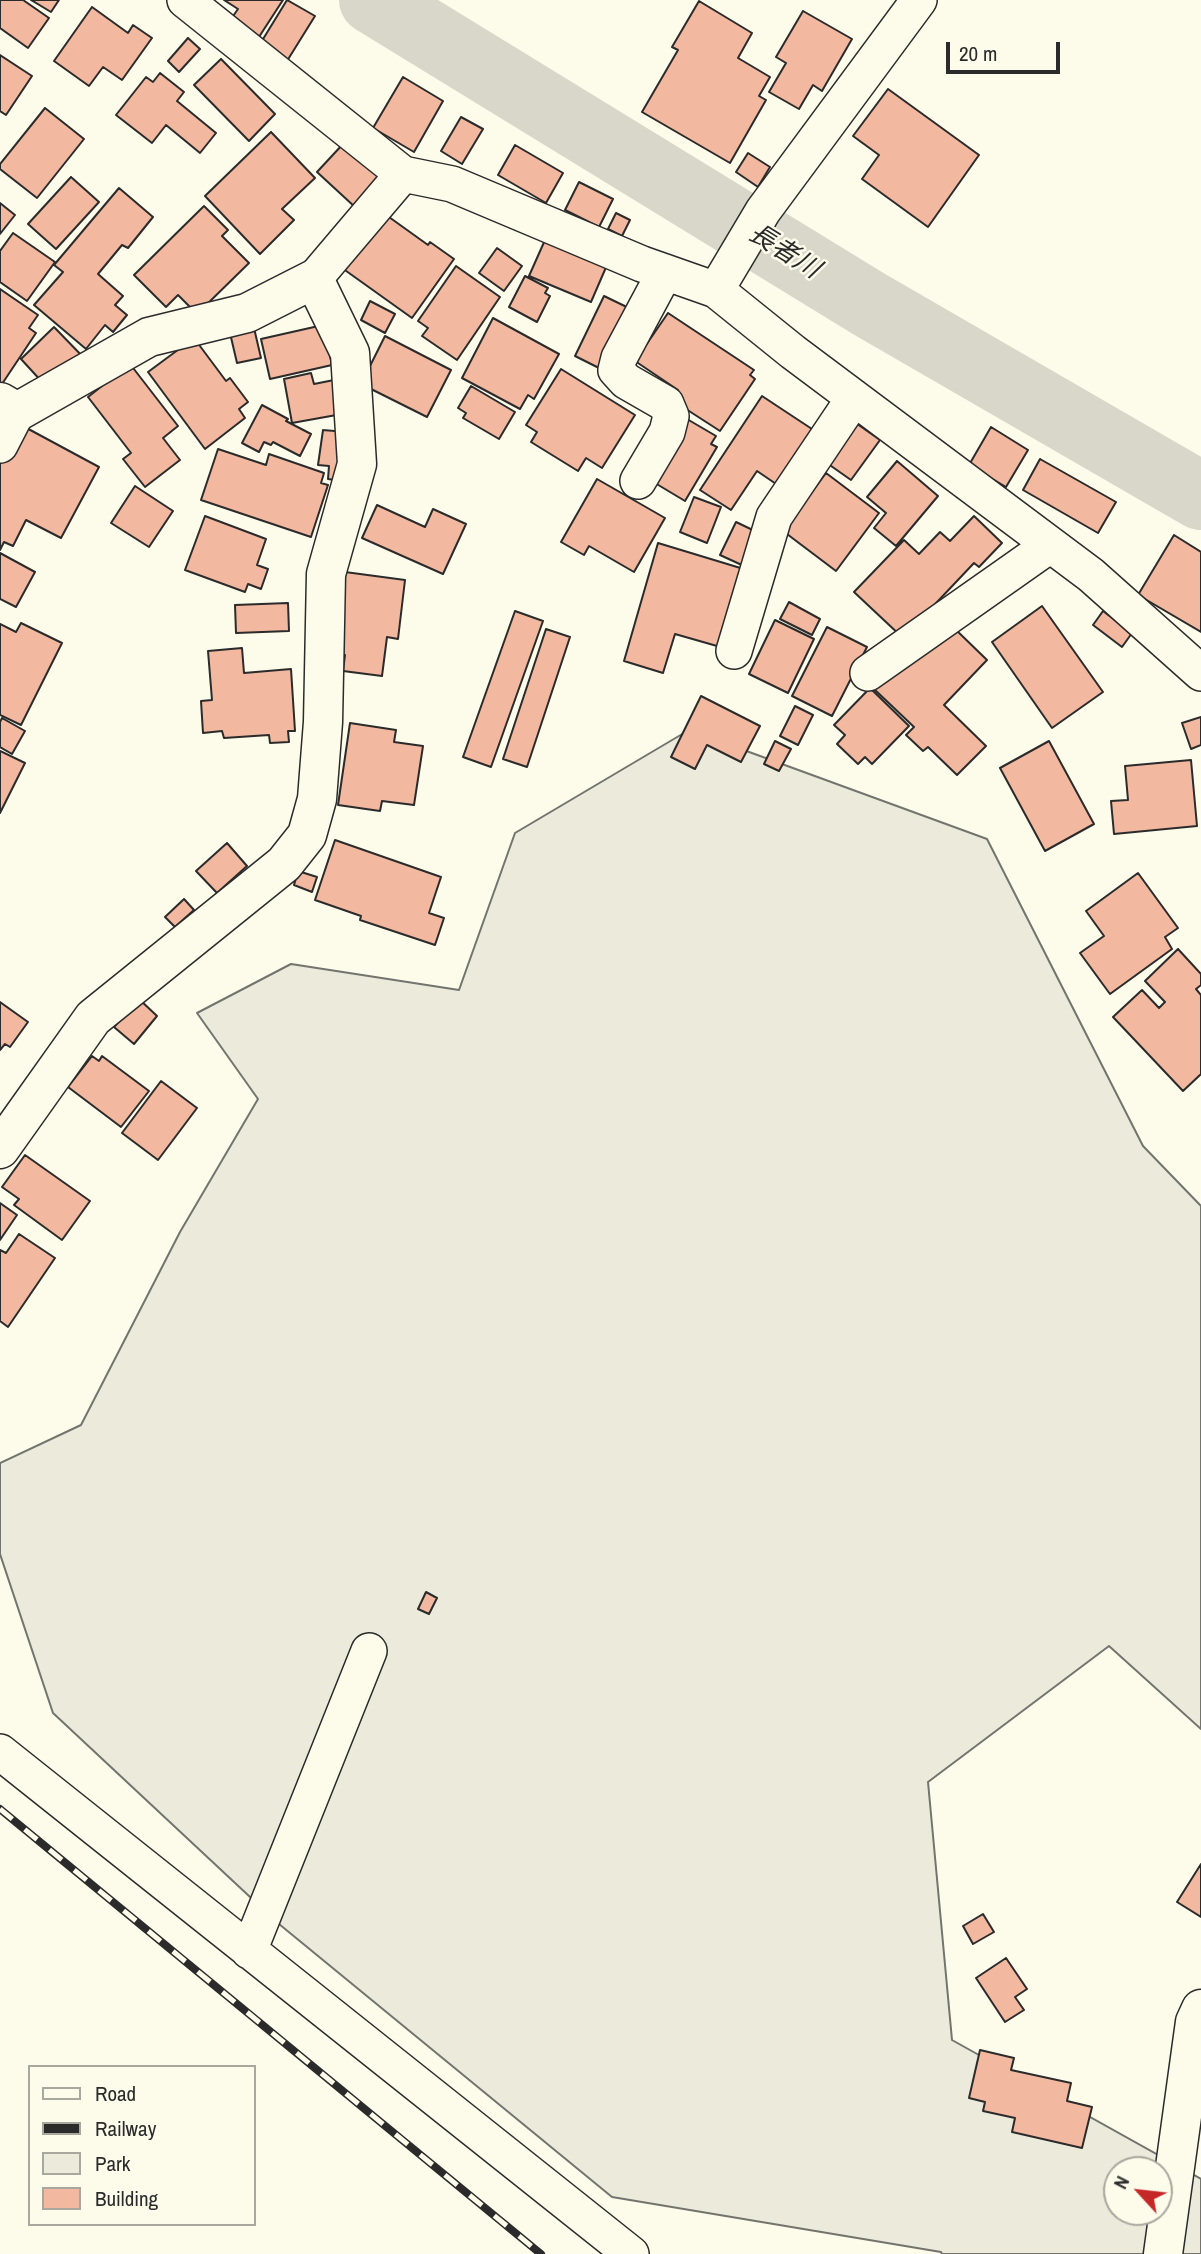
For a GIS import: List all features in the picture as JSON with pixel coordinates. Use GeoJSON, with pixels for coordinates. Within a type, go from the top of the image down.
{"type":"FeatureCollection","features":[{"type":"Feature","properties":{"kind":"street"},"geometry":{"type":"LineString","coordinates":[[185,0],[403,174],[452,184],[665,272],[716,290],[854,398],[1091,575],[1201,673]]}},
{"type":"Feature","properties":{"kind":"street"},"geometry":{"type":"LineString","coordinates":[[716,290],[763,211],[919,0]]}},
{"type":"Feature","properties":{"kind":"street"},"geometry":{"type":"LineString","coordinates":[[6,420],[149,337],[247,313],[314,279],[403,174]]}},
{"type":"Feature","properties":{"kind":"street"},"geometry":{"type":"LineString","coordinates":[[638,481],[667,432],[671,416],[666,404],[626,381],[616,370],[619,358],[665,272]]}},
{"type":"Feature","properties":{"kind":"street"},"geometry":{"type":"LineString","coordinates":[[0,1149],[93,1018],[284,864],[307,835],[317,799],[323,722],[326,574],[357,464],[350,353],[314,279]]}},
{"type":"Feature","properties":{"kind":"street"},"geometry":{"type":"LineString","coordinates":[[734,651],[774,517],[854,398]]}},
{"type":"Feature","properties":{"kind":"street"},"geometry":{"type":"LineString","coordinates":[[868,673],[1050,545]]}},
{"type":"Feature","properties":{"kind":"street"},"geometry":{"type":"LineString","coordinates":[[249,1951],[369,1651]]}},
{"type":"Feature","properties":{"kind":"street"},"geometry":{"type":"LineString","coordinates":[[0,1752],[631,2254]]}},
{"type":"Feature","properties":{"kind":"street"},"geometry":{"type":"LineString","coordinates":[[1163,2254],[1195,2022],[1201,2009]]}},
{"type":"Feature","properties":{"kind":"green space"},"geometry":{"type":"Polygon","coordinates":[[[689,730],[987,839],[1143,1146],[1201,1206],[1201,1729],[1109,1646],[928,1782],[952,2040],[1160,2156],[1103,2156],[1103,2226],[1173,2226],[1173,2163],[1201,2179],[1201,2254],[942,2254],[612,2197],[279,1924],[53,1713],[0,1554],[0,1463],[81,1425],[180,1232],[258,1099],[197,1013],[291,964],[459,990],[515,833],[689,730]]]}},
{"type":"Feature","properties":{"kind":"building"},"geometry":{"type":"Polygon","coordinates":[[[0,0],[23,0],[49,18],[28,48],[0,28],[0,0]]]}},
{"type":"Feature","properties":{"kind":"building"},"geometry":{"type":"Polygon","coordinates":[[[31,0],[59,0],[51,12],[31,0]]]}},
{"type":"Feature","properties":{"kind":"building"},"geometry":{"type":"Polygon","coordinates":[[[224,0],[283,0],[257,40],[229,22],[238,9],[224,0]]]}},
{"type":"Feature","properties":{"kind":"building"},"geometry":{"type":"Polygon","coordinates":[[[287,0],[315,16],[287,61],[260,44],[287,0]]]}},
{"type":"Feature","properties":{"kind":"building"},"geometry":{"type":"Polygon","coordinates":[[[699,1],[752,33],[738,58],[770,77],[759,96],[766,100],[730,163],[642,112],[678,50],[672,47],[699,1]]]}},
{"type":"Feature","properties":{"kind":"building"},"geometry":{"type":"Polygon","coordinates":[[[92,7],[128,33],[133,25],[152,38],[122,80],[103,67],[89,86],[54,61],[92,7]]]}},
{"type":"Feature","properties":{"kind":"building"},"geometry":{"type":"Polygon","coordinates":[[[803,11],[852,39],[822,91],[813,85],[799,109],[769,92],[786,63],[776,57],[803,11]]]}},
{"type":"Feature","properties":{"kind":"building"},"geometry":{"type":"Polygon","coordinates":[[[188,38],[200,49],[179,72],[168,61],[188,38]]]}},
{"type":"Feature","properties":{"kind":"building"},"geometry":{"type":"Polygon","coordinates":[[[0,55],[32,76],[6,115],[0,111],[0,55]]]}},
{"type":"Feature","properties":{"kind":"building"},"geometry":{"type":"Polygon","coordinates":[[[221,59],[275,114],[249,141],[194,85],[221,59]]]}},
{"type":"Feature","properties":{"kind":"building"},"geometry":{"type":"Polygon","coordinates":[[[160,73],[184,92],[177,101],[216,133],[200,153],[166,125],[152,143],[116,115],[146,77],[153,82],[160,73]]]}},
{"type":"Feature","properties":{"kind":"building"},"geometry":{"type":"Polygon","coordinates":[[[403,77],[443,101],[414,152],[373,128],[403,77]]]}},
{"type":"Feature","properties":{"kind":"building"},"geometry":{"type":"Polygon","coordinates":[[[888,89],[979,155],[928,227],[862,179],[879,155],[853,136],[888,89]]]}},
{"type":"Feature","properties":{"kind":"building"},"geometry":{"type":"Polygon","coordinates":[[[45,108],[84,139],[37,198],[0,169],[0,164],[45,108]]]}},
{"type":"Feature","properties":{"kind":"building"},"geometry":{"type":"Polygon","coordinates":[[[461,117],[483,129],[462,164],[441,151],[461,117]]]}},
{"type":"Feature","properties":{"kind":"building"},"geometry":{"type":"Polygon","coordinates":[[[271,132],[315,178],[282,209],[294,220],[260,254],[205,196],[271,132]]]}},
{"type":"Feature","properties":{"kind":"building"},"geometry":{"type":"Polygon","coordinates":[[[343,144],[382,180],[356,208],[317,172],[343,144]]]}},
{"type":"Feature","properties":{"kind":"building"},"geometry":{"type":"Polygon","coordinates":[[[515,145],[563,173],[546,203],[498,175],[515,145]]]}},
{"type":"Feature","properties":{"kind":"building"},"geometry":{"type":"Polygon","coordinates":[[[748,153],[770,167],[758,187],[736,172],[748,153]]]}},
{"type":"Feature","properties":{"kind":"building"},"geometry":{"type":"Polygon","coordinates":[[[71,177],[99,202],[56,249],[28,224],[71,177]]]}},
{"type":"Feature","properties":{"kind":"building"},"geometry":{"type":"Polygon","coordinates":[[[579,182],[613,199],[599,227],[565,210],[579,182]]]}},
{"type":"Feature","properties":{"kind":"building"},"geometry":{"type":"Polygon","coordinates":[[[119,188],[153,217],[128,248],[122,245],[98,274],[123,296],[115,305],[127,315],[113,332],[105,325],[86,349],[34,305],[63,272],[54,265],[119,188]]]}},
{"type":"Feature","properties":{"kind":"building"},"geometry":{"type":"Polygon","coordinates":[[[0,203],[15,215],[0,234],[0,203]]]}},
{"type":"Feature","properties":{"kind":"building"},"geometry":{"type":"Polygon","coordinates":[[[204,206],[228,230],[222,236],[249,263],[197,314],[178,295],[166,307],[134,275],[204,206]]]}},
{"type":"Feature","properties":{"kind":"building"},"geometry":{"type":"Polygon","coordinates":[[[382,212],[428,245],[430,242],[454,259],[412,318],[342,268],[382,212]]]}},
{"type":"Feature","properties":{"kind":"building"},"geometry":{"type":"Polygon","coordinates":[[[616,213],[630,220],[622,236],[608,229],[616,213]]]}},
{"type":"Feature","properties":{"kind":"building"},"geometry":{"type":"Polygon","coordinates":[[[13,233],[55,262],[27,301],[0,282],[0,251],[13,233]]]}},
{"type":"Feature","properties":{"kind":"building"},"geometry":{"type":"Polygon","coordinates":[[[545,240],[607,265],[591,302],[529,276],[545,240]]]}},
{"type":"Feature","properties":{"kind":"building"},"geometry":{"type":"Polygon","coordinates":[[[497,248],[522,266],[504,291],[479,273],[497,248]]]}},
{"type":"Feature","properties":{"kind":"building"},"geometry":{"type":"Polygon","coordinates":[[[456,266],[500,297],[457,360],[422,336],[428,328],[418,321],[456,266]]]}},
{"type":"Feature","properties":{"kind":"building"},"geometry":{"type":"Polygon","coordinates":[[[525,276],[548,288],[545,293],[550,296],[537,322],[509,307],[525,276]]]}},
{"type":"Feature","properties":{"kind":"building"},"geometry":{"type":"Polygon","coordinates":[[[0,289],[38,315],[29,328],[36,333],[2,384],[0,383],[0,289]]]}},
{"type":"Feature","properties":{"kind":"building"},"geometry":{"type":"Polygon","coordinates":[[[604,296],[635,311],[605,371],[575,356],[604,296]]]}},
{"type":"Feature","properties":{"kind":"building"},"geometry":{"type":"Polygon","coordinates":[[[370,301],[395,314],[385,333],[361,320],[370,301]]]}},
{"type":"Feature","properties":{"kind":"building"},"geometry":{"type":"Polygon","coordinates":[[[668,313],[754,370],[750,375],[755,379],[720,431],[672,400],[678,390],[635,361],[668,313]]]}},
{"type":"Feature","properties":{"kind":"building"},"geometry":{"type":"Polygon","coordinates":[[[493,318],[559,354],[534,399],[528,395],[520,409],[462,378],[493,318]]]}},
{"type":"Feature","properties":{"kind":"building"},"geometry":{"type":"Polygon","coordinates":[[[323,325],[332,365],[270,379],[261,339],[323,325]]]}},
{"type":"Feature","properties":{"kind":"building"},"geometry":{"type":"Polygon","coordinates":[[[54,327],[86,360],[43,383],[21,359],[54,327]]]}},
{"type":"Feature","properties":{"kind":"building"},"geometry":{"type":"Polygon","coordinates":[[[254,328],[261,358],[237,363],[230,333],[254,328]]]}},
{"type":"Feature","properties":{"kind":"building"},"geometry":{"type":"Polygon","coordinates":[[[385,336],[451,370],[427,417],[361,384],[385,336]]]}},
{"type":"Feature","properties":{"kind":"building"},"geometry":{"type":"Polygon","coordinates":[[[194,338],[226,381],[230,378],[248,402],[239,409],[245,418],[205,449],[148,372],[194,338]]]}},
{"type":"Feature","properties":{"kind":"building"},"geometry":{"type":"Polygon","coordinates":[[[130,364],[178,426],[163,438],[180,460],[145,487],[123,459],[131,453],[88,397],[130,364]]]}},
{"type":"Feature","properties":{"kind":"building"},"geometry":{"type":"Polygon","coordinates":[[[561,369],[635,415],[602,468],[586,458],[578,471],[531,442],[537,432],[526,425],[561,369]]]}},
{"type":"Feature","properties":{"kind":"building"},"geometry":{"type":"Polygon","coordinates":[[[311,373],[314,384],[334,380],[342,414],[292,423],[284,379],[311,373]]]}},
{"type":"Feature","properties":{"kind":"building"},"geometry":{"type":"Polygon","coordinates":[[[471,386],[515,412],[499,439],[463,418],[466,413],[458,408],[471,386]]]}},
{"type":"Feature","properties":{"kind":"building"},"geometry":{"type":"Polygon","coordinates":[[[762,396],[818,433],[782,488],[757,471],[731,510],[700,490],[762,396]]]}},
{"type":"Feature","properties":{"kind":"building"},"geometry":{"type":"Polygon","coordinates":[[[262,405],[311,434],[300,456],[273,442],[271,445],[264,442],[259,452],[242,443],[262,405]]]}},
{"type":"Feature","properties":{"kind":"building"},"geometry":{"type":"Polygon","coordinates":[[[687,419],[716,436],[711,444],[717,447],[685,501],[650,480],[687,419]]]}},
{"type":"Feature","properties":{"kind":"building"},"geometry":{"type":"Polygon","coordinates":[[[853,421],[880,440],[851,480],[824,461],[853,421]]]}},
{"type":"Feature","properties":{"kind":"building"},"geometry":{"type":"Polygon","coordinates":[[[21,425],[99,467],[61,538],[26,520],[13,546],[4,542],[0,550],[0,464],[21,425]]]}},
{"type":"Feature","properties":{"kind":"building"},"geometry":{"type":"Polygon","coordinates":[[[991,427],[1028,450],[1006,487],[969,465],[991,427]]]}},
{"type":"Feature","properties":{"kind":"building"},"geometry":{"type":"Polygon","coordinates":[[[323,430],[346,432],[342,481],[328,479],[329,466],[318,465],[323,430]]]}},
{"type":"Feature","properties":{"kind":"building"},"geometry":{"type":"Polygon","coordinates":[[[218,449],[266,465],[269,454],[324,473],[321,483],[328,485],[311,537],[201,500],[218,449]]]}},
{"type":"Feature","properties":{"kind":"building"},"geometry":{"type":"Polygon","coordinates":[[[1040,459],[1116,502],[1098,533],[1023,490],[1040,459]]]}},
{"type":"Feature","properties":{"kind":"building"},"geometry":{"type":"Polygon","coordinates":[[[897,461],[938,496],[896,546],[874,528],[886,513],[867,497],[897,461]]]}},
{"type":"Feature","properties":{"kind":"building"},"geometry":{"type":"Polygon","coordinates":[[[826,473],[879,513],[836,571],[783,531],[826,473]]]}},
{"type":"Feature","properties":{"kind":"building"},"geometry":{"type":"Polygon","coordinates":[[[597,479],[665,518],[634,572],[589,546],[584,555],[561,542],[597,479]]]}},
{"type":"Feature","properties":{"kind":"building"},"geometry":{"type":"Polygon","coordinates":[[[135,486],[173,511],[149,547],[111,523],[135,486]]]}},
{"type":"Feature","properties":{"kind":"building"},"geometry":{"type":"Polygon","coordinates":[[[694,497],[721,507],[707,543],[680,532],[694,497]]]}},
{"type":"Feature","properties":{"kind":"building"},"geometry":{"type":"Polygon","coordinates":[[[377,505],[425,527],[433,509],[466,524],[443,574],[362,538],[377,505]]]}},
{"type":"Feature","properties":{"kind":"building"},"geometry":{"type":"Polygon","coordinates":[[[205,516],[266,539],[257,565],[268,569],[261,589],[248,584],[245,592],[185,570],[205,516]]]}},
{"type":"Feature","properties":{"kind":"building"},"geometry":{"type":"Polygon","coordinates":[[[974,516],[1002,543],[979,567],[974,563],[903,638],[854,592],[904,540],[919,554],[940,532],[950,541],[974,516]]]}},
{"type":"Feature","properties":{"kind":"building"},"geometry":{"type":"Polygon","coordinates":[[[736,522],[759,533],[744,566],[720,555],[736,522]]]}},
{"type":"Feature","properties":{"kind":"building"},"geometry":{"type":"Polygon","coordinates":[[[1174,535],[1201,552],[1201,632],[1138,595],[1174,535]]]}},
{"type":"Feature","properties":{"kind":"building"},"geometry":{"type":"Polygon","coordinates":[[[658,543],[747,570],[724,648],[675,634],[663,673],[624,661],[658,543]]]}},
{"type":"Feature","properties":{"kind":"building"},"geometry":{"type":"Polygon","coordinates":[[[0,553],[35,572],[16,607],[0,599],[0,553]]]}},
{"type":"Feature","properties":{"kind":"building"},"geometry":{"type":"Polygon","coordinates":[[[345,572],[405,580],[398,639],[387,637],[382,676],[343,671],[345,655],[334,654],[345,572]]]}},
{"type":"Feature","properties":{"kind":"building"},"geometry":{"type":"Polygon","coordinates":[[[789,602],[820,619],[812,635],[780,619],[789,602]]]}},
{"type":"Feature","properties":{"kind":"building"},"geometry":{"type":"Polygon","coordinates":[[[288,603],[289,631],[236,633],[235,605],[288,603]]]}},
{"type":"Feature","properties":{"kind":"building"},"geometry":{"type":"Polygon","coordinates":[[[1042,606],[1103,692],[1052,728],[992,642],[1042,606]]]}},
{"type":"Feature","properties":{"kind":"building"},"geometry":{"type":"Polygon","coordinates":[[[515,611],[543,621],[491,767],[463,757],[515,611]]]}},
{"type":"Feature","properties":{"kind":"building"},"geometry":{"type":"Polygon","coordinates":[[[1103,611],[1132,633],[1122,647],[1093,625],[1103,611]]]}},
{"type":"Feature","properties":{"kind":"building"},"geometry":{"type":"Polygon","coordinates":[[[775,620],[814,639],[788,693],[749,674],[775,620]]]}},
{"type":"Feature","properties":{"kind":"building"},"geometry":{"type":"Polygon","coordinates":[[[21,623],[62,643],[21,725],[0,715],[0,624],[16,632],[21,623]]]}},
{"type":"Feature","properties":{"kind":"building"},"geometry":{"type":"Polygon","coordinates":[[[827,627],[867,647],[832,716],[792,696],[827,627]]]}},
{"type":"Feature","properties":{"kind":"building"},"geometry":{"type":"Polygon","coordinates":[[[953,627],[987,660],[944,705],[986,746],[957,775],[928,747],[923,751],[906,735],[914,727],[874,689],[953,627]]]}},
{"type":"Feature","properties":{"kind":"building"},"geometry":{"type":"Polygon","coordinates":[[[546,629],[570,637],[527,767],[503,759],[546,629]]]}},
{"type":"Feature","properties":{"kind":"building"},"geometry":{"type":"Polygon","coordinates":[[[242,648],[244,673],[291,669],[295,731],[288,731],[289,742],[270,743],[269,735],[224,738],[222,731],[203,733],[201,701],[212,700],[208,651],[242,648]]]}},
{"type":"Feature","properties":{"kind":"building"},"geometry":{"type":"Polygon","coordinates":[[[870,688],[909,726],[872,764],[865,757],[858,764],[837,744],[845,735],[834,725],[870,688]]]}},
{"type":"Feature","properties":{"kind":"building"},"geometry":{"type":"Polygon","coordinates":[[[701,696],[760,726],[741,762],[707,745],[695,769],[671,757],[701,696]]]}},
{"type":"Feature","properties":{"kind":"building"},"geometry":{"type":"Polygon","coordinates":[[[795,706],[813,715],[798,745],[780,736],[795,706]]]}},
{"type":"Feature","properties":{"kind":"building"},"geometry":{"type":"Polygon","coordinates":[[[1201,717],[1201,745],[1191,749],[1182,723],[1201,717]]]}},
{"type":"Feature","properties":{"kind":"building"},"geometry":{"type":"Polygon","coordinates":[[[2,718],[25,731],[12,754],[0,747],[2,718]]]}},
{"type":"Feature","properties":{"kind":"building"},"geometry":{"type":"Polygon","coordinates":[[[350,723],[396,730],[394,742],[423,746],[414,805],[382,801],[380,811],[338,805],[350,723]]]}},
{"type":"Feature","properties":{"kind":"building"},"geometry":{"type":"Polygon","coordinates":[[[775,741],[791,749],[779,771],[764,764],[775,741]]]}},
{"type":"Feature","properties":{"kind":"building"},"geometry":{"type":"Polygon","coordinates":[[[1049,741],[1094,824],[1045,851],[1000,768],[1049,741]]]}},
{"type":"Feature","properties":{"kind":"building"},"geometry":{"type":"Polygon","coordinates":[[[0,751],[25,763],[0,813],[0,751]]]}},
{"type":"Feature","properties":{"kind":"building"},"geometry":{"type":"Polygon","coordinates":[[[1191,760],[1197,826],[1114,834],[1111,801],[1128,800],[1125,766],[1191,760]]]}},
{"type":"Feature","properties":{"kind":"building"},"geometry":{"type":"Polygon","coordinates":[[[335,840],[441,877],[429,913],[444,918],[435,945],[360,920],[361,916],[315,900],[335,840]]]}},
{"type":"Feature","properties":{"kind":"building"},"geometry":{"type":"Polygon","coordinates":[[[227,843],[247,866],[217,893],[196,871],[227,843]]]}},
{"type":"Feature","properties":{"kind":"building"},"geometry":{"type":"Polygon","coordinates":[[[298,871],[317,877],[312,892],[294,885],[298,871]]]}},
{"type":"Feature","properties":{"kind":"building"},"geometry":{"type":"Polygon","coordinates":[[[1138,873],[1178,928],[1165,937],[1172,949],[1110,994],[1080,953],[1104,936],[1086,911],[1138,873]]]}},
{"type":"Feature","properties":{"kind":"building"},"geometry":{"type":"Polygon","coordinates":[[[184,899],[194,910],[175,927],[165,917],[184,899]]]}},
{"type":"Feature","properties":{"kind":"building"},"geometry":{"type":"Polygon","coordinates":[[[1178,949],[1201,974],[1201,985],[1196,989],[1201,995],[1201,1074],[1183,1091],[1113,1017],[1142,990],[1159,1008],[1165,1002],[1145,981],[1178,949]]]}},
{"type":"Feature","properties":{"kind":"building"},"geometry":{"type":"Polygon","coordinates":[[[139,999],[157,1016],[134,1044],[114,1027],[139,999]]]}},
{"type":"Feature","properties":{"kind":"building"},"geometry":{"type":"Polygon","coordinates":[[[0,1002],[28,1022],[10,1047],[5,1044],[0,1050],[0,1002]]]}},
{"type":"Feature","properties":{"kind":"building"},"geometry":{"type":"Polygon","coordinates":[[[92,1056],[99,1061],[102,1056],[149,1091],[121,1127],[68,1087],[92,1056]]]}},
{"type":"Feature","properties":{"kind":"building"},"geometry":{"type":"Polygon","coordinates":[[[161,1081],[197,1108],[158,1160],[122,1133],[161,1081]]]}},
{"type":"Feature","properties":{"kind":"building"},"geometry":{"type":"Polygon","coordinates":[[[25,1155],[90,1201],[62,1240],[14,1205],[19,1199],[2,1187],[25,1155]]]}},
{"type":"Feature","properties":{"kind":"building"},"geometry":{"type":"Polygon","coordinates":[[[0,1203],[17,1215],[0,1240],[0,1203]]]}},
{"type":"Feature","properties":{"kind":"building"},"geometry":{"type":"Polygon","coordinates":[[[19,1234],[55,1258],[8,1327],[0,1321],[0,1250],[6,1253],[19,1234]]]}},
{"type":"Feature","properties":{"kind":"building"},"geometry":{"type":"Polygon","coordinates":[[[426,1592],[437,1598],[429,1614],[418,1609],[426,1592]]]}},
{"type":"Feature","properties":{"kind":"building"},"geometry":{"type":"Polygon","coordinates":[[[1201,1864],[1201,1917],[1177,1902],[1201,1864]]]}},
{"type":"Feature","properties":{"kind":"building"},"geometry":{"type":"Polygon","coordinates":[[[983,1914],[994,1932],[973,1944],[963,1926],[983,1914]]]}},
{"type":"Feature","properties":{"kind":"building"},"geometry":{"type":"Polygon","coordinates":[[[1006,1958],[1027,1989],[1015,1997],[1024,2010],[1005,2022],[976,1978],[1006,1958]]]}},
{"type":"Feature","properties":{"kind":"building"},"geometry":{"type":"Polygon","coordinates":[[[980,2050],[1014,2058],[1011,2070],[1071,2083],[1067,2101],[1092,2107],[1082,2148],[1012,2132],[1015,2118],[983,2111],[985,2102],[969,2098],[980,2050]]]}},
{"type":"Feature","properties":{"kind":"waterway","name":"長者川"},"geometry":{"type":"LineString","coordinates":[[373,0],[869,304],[1201,496]]}},
{"type":"Feature","properties":{"kind":"railway"},"geometry":{"type":"LineString","coordinates":[[0,1809],[541,2254]]}}]}
